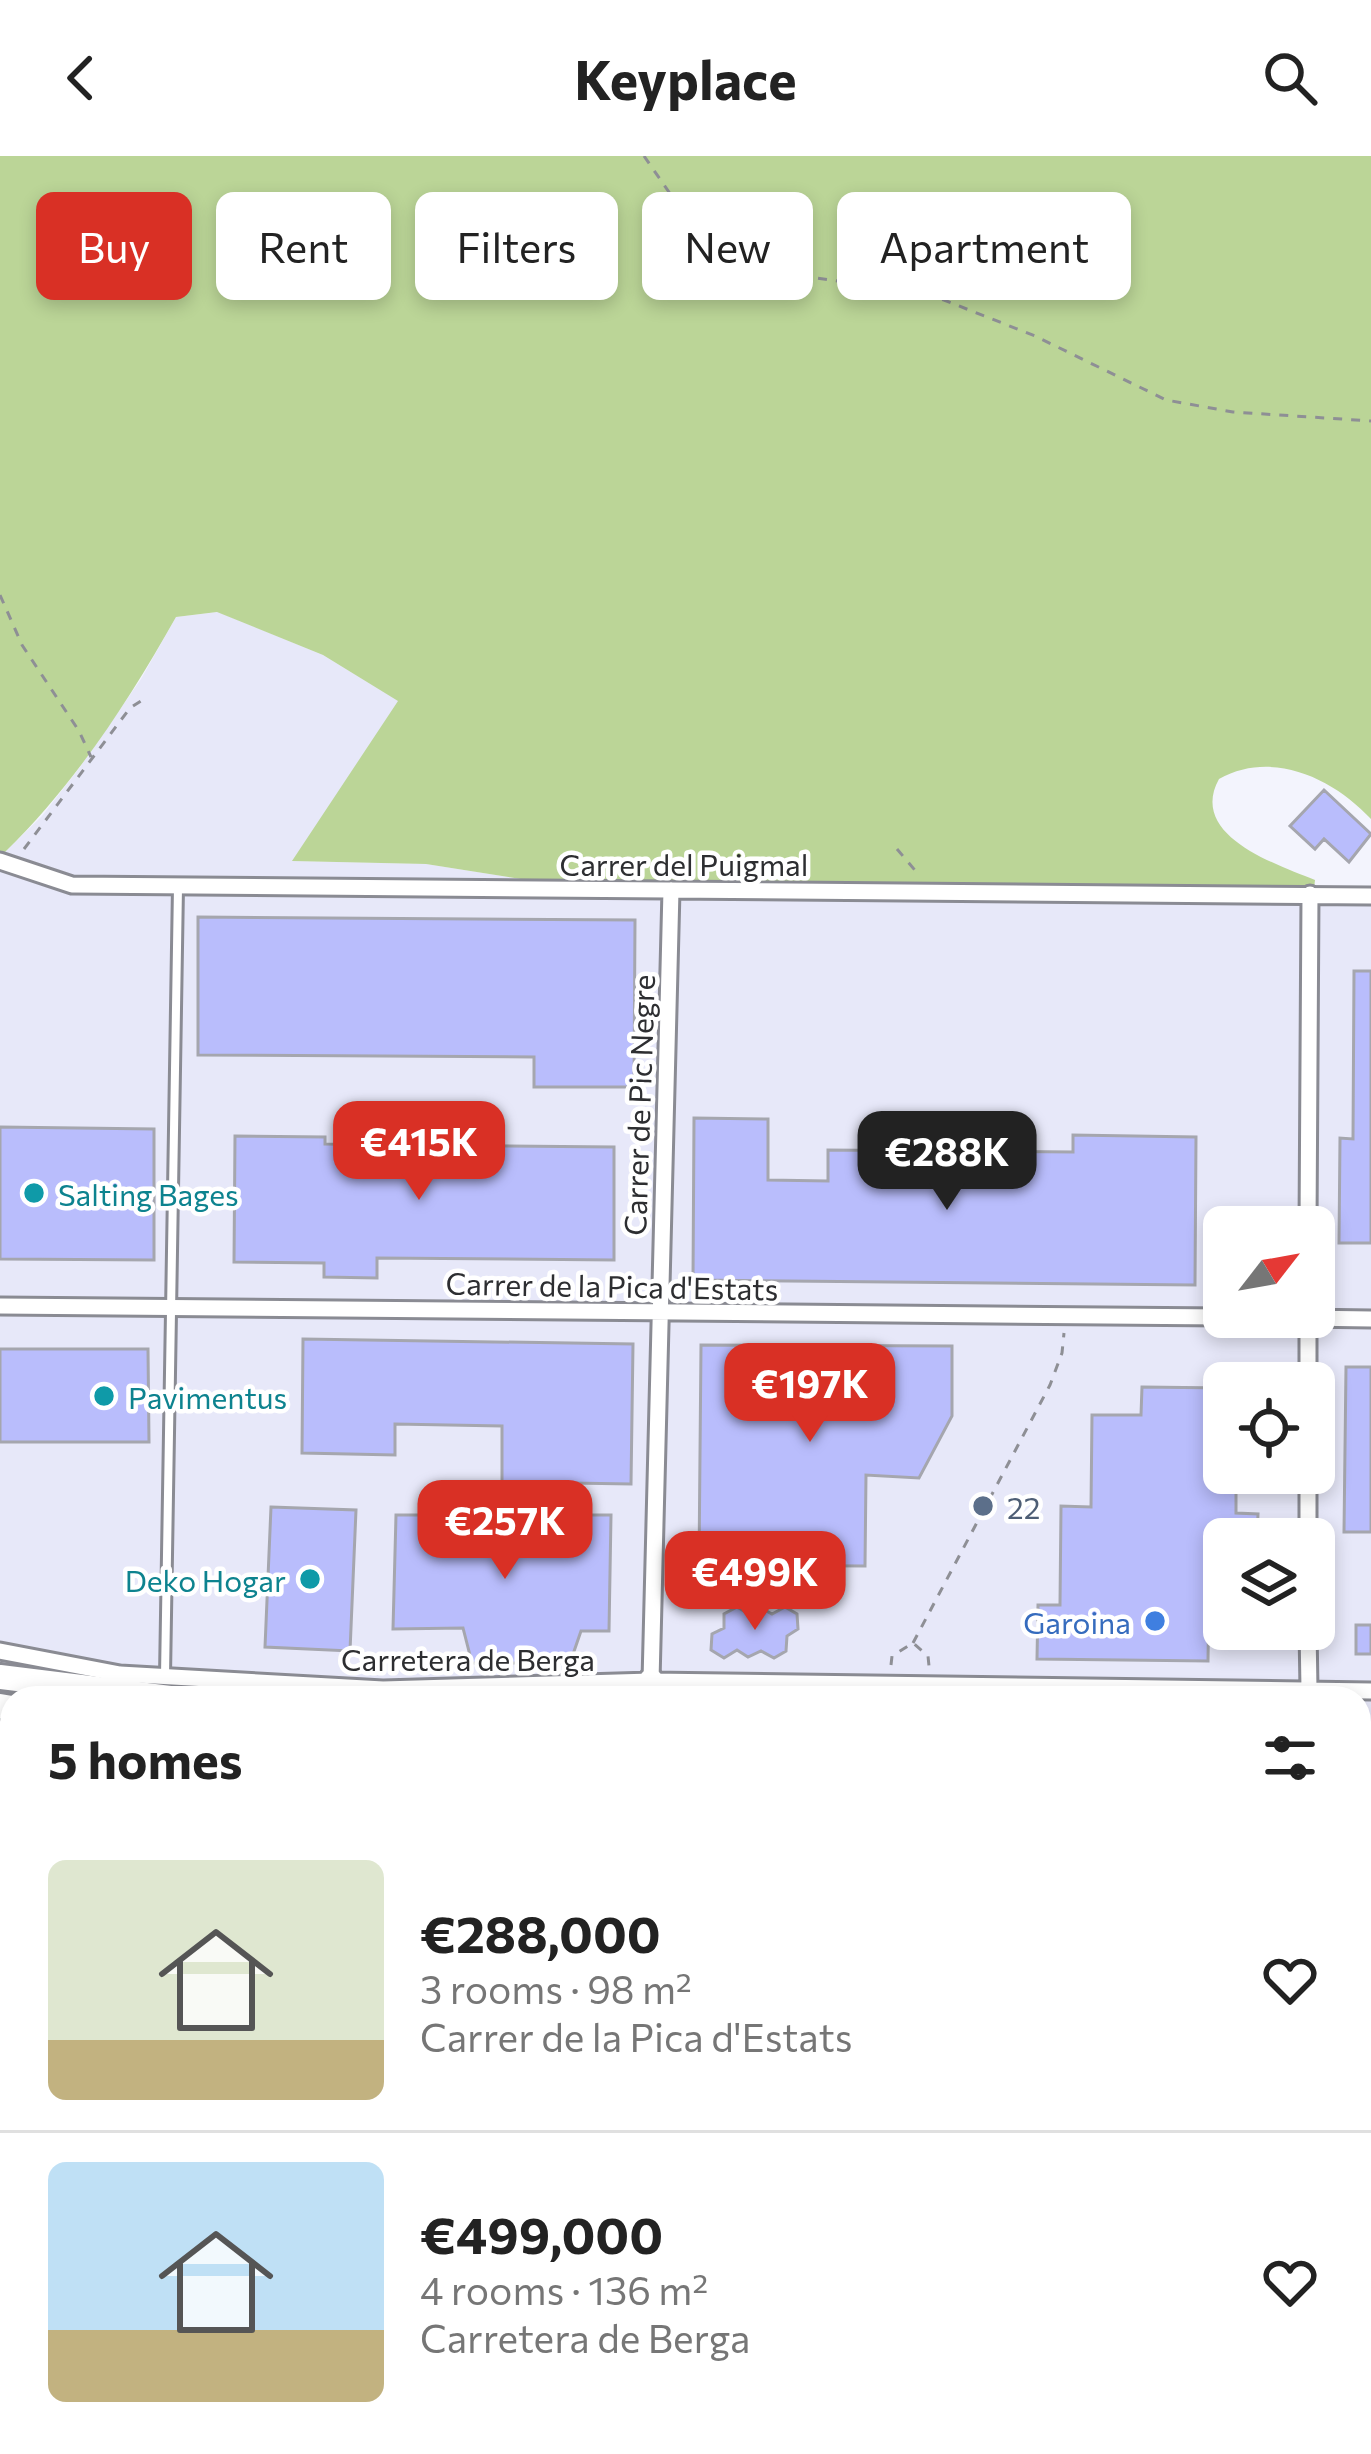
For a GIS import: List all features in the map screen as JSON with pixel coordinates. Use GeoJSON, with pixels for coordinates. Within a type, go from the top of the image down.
{"type":"FeatureCollection","features":[{"type":"Feature","properties":{"kind":"main road"},"geometry":{"type":"LineString","coordinates":[[0,1677],[151,1686]]}},
{"type":"Feature","properties":{"kind":"street","name":"Carrer del Puigmal"},"geometry":{"type":"LineString","coordinates":[[6,863],[72,885],[1371,896]]}},
{"type":"Feature","properties":{"kind":"street","name":"Carrer de Pic Negre"},"geometry":{"type":"LineString","coordinates":[[649,1686],[671,890]]}},
{"type":"Feature","properties":{"kind":"street"},"geometry":{"type":"LineString","coordinates":[[1308,1206],[1310,894]]}},
{"type":"Feature","properties":{"kind":"street","name":"Carrer de la Pica d'Estats"},"geometry":{"type":"LineString","coordinates":[[0,1306],[1203,1317]]}},
{"type":"Feature","properties":{"kind":"street","name":"Carrer de la Pica d'Estats"},"geometry":{"type":"LineString","coordinates":[[1335,1318],[1371,1319]]}},
{"type":"Feature","properties":{"kind":"street"},"geometry":{"type":"LineString","coordinates":[[1308,1650],[1309,1686]]}},
{"type":"Feature","properties":{"kind":"street","name":"Carretera de Berga"},"geometry":{"type":"LineString","coordinates":[[0,1651],[164,1686]]}},
{"type":"Feature","properties":{"kind":"street","name":"Carretera de Berga"},"geometry":{"type":"LineString","coordinates":[[829,1686],[1025,1686]]}},
{"type":"Feature","properties":{"kind":"lane"},"geometry":{"type":"LineString","coordinates":[[168,1686],[178,886]]}},
{"type":"Feature","properties":{"kind":"path"},"geometry":{"type":"LineString","coordinates":[[644,156],[703,256],[741,267],[944,300],[1035,336],[1166,400],[1233,412],[1371,421]]}},
{"type":"Feature","properties":{"kind":"path"},"geometry":{"type":"LineString","coordinates":[[0,595],[22,645],[79,730],[92,758]]}},
{"type":"Feature","properties":{"kind":"path"},"geometry":{"type":"LineString","coordinates":[[6,863],[130,708],[147,697]]}},
{"type":"Feature","properties":{"kind":"path"},"geometry":{"type":"LineString","coordinates":[[896,849],[930,891]]}},
{"type":"Feature","properties":{"kind":"path"},"geometry":{"type":"LineString","coordinates":[[889,1684],[892,1656],[913,1643],[1050,1385],[1062,1353],[1064,1316]]}},
{"type":"Feature","properties":{"kind":"path"},"geometry":{"type":"LineString","coordinates":[[913,1643],[928,1655],[930,1685]]}},
{"type":"Feature","properties":{"kind":"shaded area"},"geometry":{"type":"Polygon","coordinates":[[[218,612],[323,655],[399,701],[293,861],[426,864],[540,882],[1371,890],[1371,1686],[0,1686],[0,851],[5,852],[42,816],[141,679],[176,617],[218,612]]]}},
{"type":"Feature","properties":{"kind":"green space"},"geometry":{"type":"Polygon","coordinates":[[[0,156],[1371,156],[1371,819],[1321,781],[1281,768],[1240,770],[1219,779],[1213,799],[1215,816],[1225,831],[1259,856],[1315,880],[1314,889],[540,882],[426,864],[292,861],[398,701],[323,655],[217,612],[176,617],[77,770],[30,826],[5,852],[0,851],[0,156]]]}},
{"type":"Feature","properties":{"kind":"building"},"geometry":{"type":"Polygon","coordinates":[[[1324,790],[1371,834],[1349,862],[1324,839],[1315,849],[1290,826],[1324,790]]]}},
{"type":"Feature","properties":{"kind":"building"},"geometry":{"type":"Polygon","coordinates":[[[198,917],[635,920],[634,1087],[534,1087],[534,1057],[198,1055],[198,917]]]}},
{"type":"Feature","properties":{"kind":"building"},"geometry":{"type":"Polygon","coordinates":[[[1354,971],[1371,971],[1371,1243],[1339,1243],[1340,1138],[1353,1139],[1354,971]]]}},
{"type":"Feature","properties":{"kind":"building"},"geometry":{"type":"Polygon","coordinates":[[[694,1118],[768,1119],[768,1180],[828,1181],[828,1150],[1073,1152],[1073,1135],[1196,1137],[1195,1285],[693,1280],[694,1118]]]}},
{"type":"Feature","properties":{"kind":"building"},"geometry":{"type":"Polygon","coordinates":[[[0,1127],[154,1129],[154,1260],[0,1259],[0,1127]]]}},
{"type":"Feature","properties":{"kind":"building"},"geometry":{"type":"Polygon","coordinates":[[[235,1136],[325,1137],[325,1144],[614,1147],[614,1260],[377,1258],[377,1278],[324,1277],[324,1263],[234,1262],[235,1136]]]}},
{"type":"Feature","properties":{"kind":"building"},"geometry":{"type":"Polygon","coordinates":[[[303,1339],[633,1344],[631,1484],[502,1482],[502,1426],[395,1424],[395,1455],[302,1453],[303,1339]]]}},
{"type":"Feature","properties":{"kind":"building"},"geometry":{"type":"Polygon","coordinates":[[[701,1345],[952,1346],[952,1416],[919,1478],[866,1475],[865,1566],[699,1565],[701,1345]]]}},
{"type":"Feature","properties":{"kind":"building","name":"Pavimentus"},"geometry":{"type":"Polygon","coordinates":[[[0,1349],[148,1349],[149,1442],[0,1442],[0,1349]]]}},
{"type":"Feature","properties":{"kind":"building"},"geometry":{"type":"Polygon","coordinates":[[[1346,1367],[1371,1367],[1371,1532],[1344,1532],[1346,1367]]]}},
{"type":"Feature","properties":{"kind":"building"},"geometry":{"type":"Polygon","coordinates":[[[1142,1387],[1203,1388],[1203,1494],[1236,1494],[1236,1513],[1258,1514],[1258,1518],[1203,1518],[1203,1650],[1208,1650],[1208,1661],[1037,1659],[1038,1605],[1060,1605],[1061,1506],[1091,1507],[1092,1415],[1141,1415],[1142,1387]]]}},
{"type":"Feature","properties":{"kind":"building","name":"Deko Hogar"},"geometry":{"type":"Polygon","coordinates":[[[271,1507],[356,1510],[350,1651],[265,1647],[271,1507]]]}},
{"type":"Feature","properties":{"kind":"building"},"geometry":{"type":"Polygon","coordinates":[[[396,1515],[611,1515],[609,1631],[581,1631],[570,1663],[472,1663],[463,1628],[393,1629],[396,1515]]]}},
{"type":"Feature","properties":{"kind":"building"},"geometry":{"type":"Polygon","coordinates":[[[737,1607],[749,1614],[761,1608],[772,1614],[785,1607],[797,1614],[798,1629],[787,1636],[786,1651],[774,1658],[761,1651],[748,1657],[737,1650],[724,1658],[711,1650],[712,1634],[724,1628],[724,1614],[737,1607]]]}},
{"type":"Feature","properties":{"kind":"building"},"geometry":{"type":"Polygon","coordinates":[[[1356,1625],[1371,1625],[1371,1654],[1356,1654],[1356,1625]]]}},
{"type":"Feature","properties":{"kind":"place","name":"Salting Bages"},"geometry":{"type":"Point","coordinates":[34,1193]}},
{"type":"Feature","properties":{"kind":"place","name":"Pavimentus"},"geometry":{"type":"Point","coordinates":[104,1396]}},
{"type":"Feature","properties":{"kind":"place","name":"22"},"geometry":{"type":"Point","coordinates":[983,1506]}},
{"type":"Feature","properties":{"kind":"place","name":"Deko Hogar"},"geometry":{"type":"Point","coordinates":[310,1579]}},
{"type":"Feature","properties":{"kind":"place","name":"Garoina"},"geometry":{"type":"Point","coordinates":[1155,1621]}}]}
